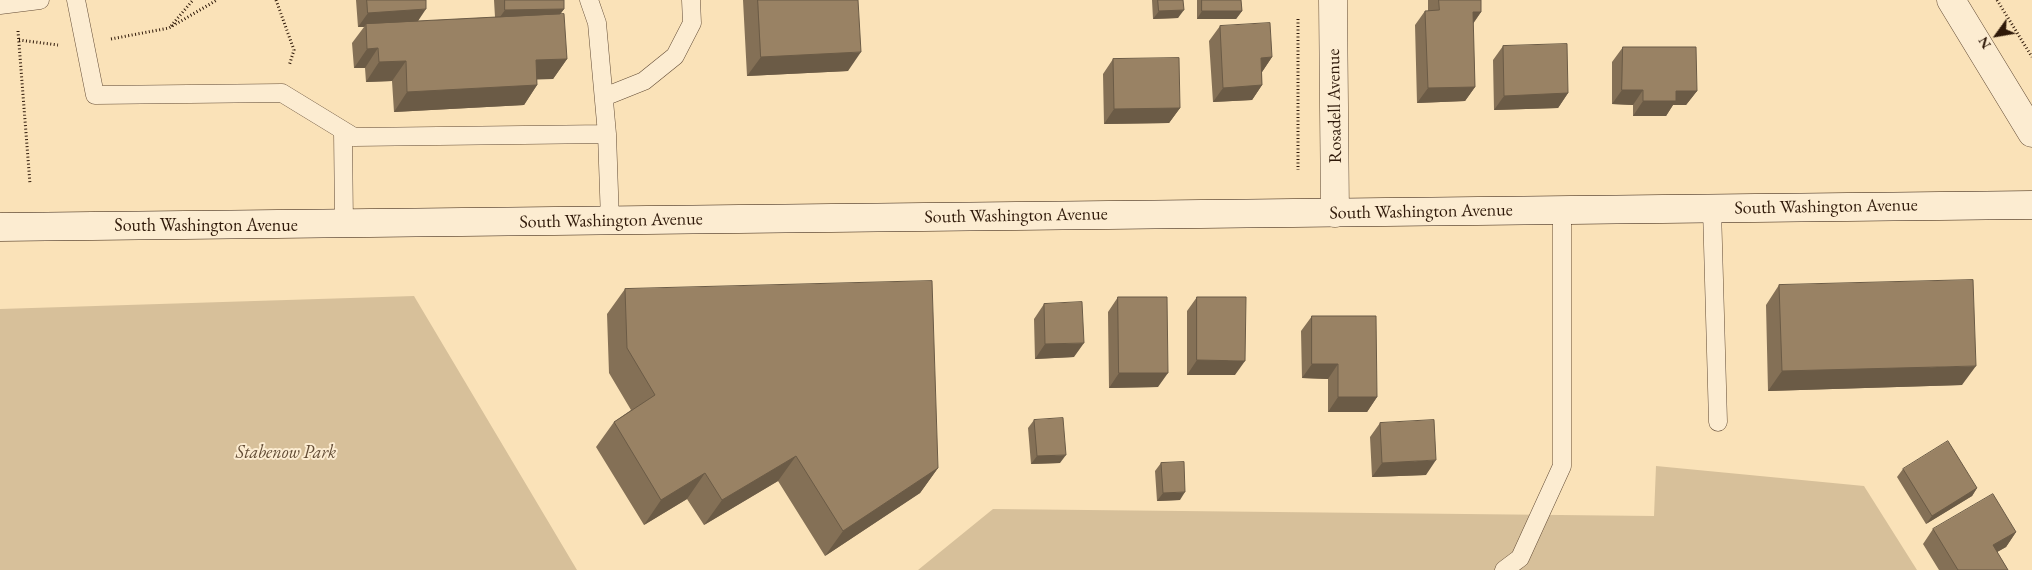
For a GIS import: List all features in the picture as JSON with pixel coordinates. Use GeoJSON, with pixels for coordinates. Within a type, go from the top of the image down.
{"type":"FeatureCollection","features":[{"type":"Feature","properties":{"kind":"street","name":"Rosadell Avenue"},"geometry":{"type":"LineString","coordinates":[[1334,0],[1335,212]]}},
{"type":"Feature","properties":{"kind":"street"},"geometry":{"type":"LineString","coordinates":[[1950,0],[2032,133]]}},
{"type":"Feature","properties":{"kind":"street","name":"South Washington Avenue"},"geometry":{"type":"LineString","coordinates":[[0,227],[344,225],[2032,205]]}},
{"type":"Feature","properties":{"kind":"lane"},"geometry":{"type":"LineString","coordinates":[[8,4],[40,0]]}},
{"type":"Feature","properties":{"kind":"lane"},"geometry":{"type":"LineString","coordinates":[[76,0],[95,95],[282,93],[354,137],[607,134]]}},
{"type":"Feature","properties":{"kind":"lane"},"geometry":{"type":"LineString","coordinates":[[589,0],[597,22],[607,134],[610,221]]}},
{"type":"Feature","properties":{"kind":"lane"},"geometry":{"type":"LineString","coordinates":[[604,97],[644,81],[675,56],[692,23],[691,0]]}},
{"type":"Feature","properties":{"kind":"lane"},"geometry":{"type":"LineString","coordinates":[[343,131],[344,225]]}},
{"type":"Feature","properties":{"kind":"lane"},"geometry":{"type":"LineString","coordinates":[[1712,209],[1718,422]]}},
{"type":"Feature","properties":{"kind":"lane"},"geometry":{"type":"LineString","coordinates":[[1504,570],[1520,558],[1562,466],[1562,210]]}},
{"type":"Feature","properties":{"kind":"path"},"geometry":{"type":"LineString","coordinates":[[169,28],[193,0]]}},
{"type":"Feature","properties":{"kind":"path"},"geometry":{"type":"LineString","coordinates":[[19,40],[73,47],[169,28],[217,0]]}},
{"type":"Feature","properties":{"kind":"path"},"geometry":{"type":"LineString","coordinates":[[276,0],[294,50],[282,93]]}},
{"type":"Feature","properties":{"kind":"path"},"geometry":{"type":"LineString","coordinates":[[1997,0],[2032,57]]}},
{"type":"Feature","properties":{"kind":"path"},"geometry":{"type":"LineString","coordinates":[[8,4],[19,40],[30,184]]}},
{"type":"Feature","properties":{"kind":"path"},"geometry":{"type":"LineString","coordinates":[[1298,10],[1298,170]]}},
{"type":"Feature","properties":{"kind":"green space","name":"Stabenow Park"},"geometry":{"type":"Polygon","coordinates":[[[414,296],[577,570],[0,570],[0,309],[414,296]]]}},
{"type":"Feature","properties":{"kind":"green space"},"geometry":{"type":"Polygon","coordinates":[[[1656,466],[1864,486],[1917,570],[918,570],[993,509],[1654,516],[1656,466]]]}},
{"type":"Feature","properties":{"kind":"building"},"geometry":{"type":"Polygon","coordinates":[[[367,0],[426,0],[426,9],[368,13],[367,0]]]}},
{"type":"Feature","properties":{"kind":"building"},"geometry":{"type":"Polygon","coordinates":[[[505,0],[564,0],[564,9],[505,10],[505,0]]]}},
{"type":"Feature","properties":{"kind":"building"},"geometry":{"type":"Polygon","coordinates":[[[758,0],[858,0],[861,52],[761,57],[758,0]]]}},
{"type":"Feature","properties":{"kind":"building"},"geometry":{"type":"Polygon","coordinates":[[[1158,0],[1183,0],[1184,10],[1159,11],[1158,0]]]}},
{"type":"Feature","properties":{"kind":"building"},"geometry":{"type":"Polygon","coordinates":[[[1202,0],[1241,0],[1242,11],[1202,11],[1202,0]]]}},
{"type":"Feature","properties":{"kind":"building"},"geometry":{"type":"Polygon","coordinates":[[[1439,0],[1481,0],[1481,12],[1473,12],[1475,87],[1428,88],[1425,11],[1439,10],[1439,0]]]}},
{"type":"Feature","properties":{"kind":"building"},"geometry":{"type":"Polygon","coordinates":[[[564,14],[567,59],[536,60],[537,85],[407,92],[406,61],[379,62],[378,48],[367,49],[366,24],[564,14]]]}},
{"type":"Feature","properties":{"kind":"building"},"geometry":{"type":"Polygon","coordinates":[[[1270,23],[1272,57],[1261,58],[1262,85],[1223,88],[1220,26],[1270,23]]]}},
{"type":"Feature","properties":{"kind":"building"},"geometry":{"type":"Polygon","coordinates":[[[1567,44],[1568,93],[1504,96],[1503,46],[1567,44]]]}},
{"type":"Feature","properties":{"kind":"building"},"geometry":{"type":"Polygon","coordinates":[[[1623,47],[1696,47],[1697,91],[1676,91],[1676,101],[1643,101],[1643,90],[1622,90],[1623,47]]]}},
{"type":"Feature","properties":{"kind":"building"},"geometry":{"type":"Polygon","coordinates":[[[1179,58],[1180,108],[1114,109],[1113,59],[1179,58]]]}},
{"type":"Feature","properties":{"kind":"building"},"geometry":{"type":"Polygon","coordinates":[[[1973,280],[1976,366],[1782,371],[1779,285],[1973,280]]]}},
{"type":"Feature","properties":{"kind":"building"},"geometry":{"type":"Polygon","coordinates":[[[932,281],[938,468],[843,531],[796,456],[722,500],[705,473],[661,500],[614,422],[655,395],[627,348],[625,289],[932,281]]]}},
{"type":"Feature","properties":{"kind":"building"},"geometry":{"type":"Polygon","coordinates":[[[1118,297],[1167,297],[1168,373],[1119,373],[1118,297]]]}},
{"type":"Feature","properties":{"kind":"building"},"geometry":{"type":"Polygon","coordinates":[[[1197,297],[1246,297],[1245,361],[1197,360],[1197,297]]]}},
{"type":"Feature","properties":{"kind":"building"},"geometry":{"type":"Polygon","coordinates":[[[1082,302],[1084,343],[1045,344],[1044,304],[1082,302]]]}},
{"type":"Feature","properties":{"kind":"building"},"geometry":{"type":"Polygon","coordinates":[[[1312,316],[1376,316],[1377,397],[1338,397],[1338,364],[1312,364],[1312,316]]]}},
{"type":"Feature","properties":{"kind":"building"},"geometry":{"type":"Polygon","coordinates":[[[1063,418],[1066,455],[1037,456],[1034,420],[1063,418]]]}},
{"type":"Feature","properties":{"kind":"building"},"geometry":{"type":"Polygon","coordinates":[[[1434,420],[1436,460],[1382,463],[1380,423],[1434,420]]]}},
{"type":"Feature","properties":{"kind":"building"},"geometry":{"type":"Polygon","coordinates":[[[1948,441],[1977,488],[1932,516],[1903,469],[1948,441]]]}},
{"type":"Feature","properties":{"kind":"building"},"geometry":{"type":"Polygon","coordinates":[[[1184,462],[1185,492],[1163,493],[1161,463],[1184,462]]]}},
{"type":"Feature","properties":{"kind":"building"},"geometry":{"type":"Polygon","coordinates":[[[1993,494],[2016,532],[1993,545],[2008,570],[1958,570],[1933,529],[1993,494]]]}}]}
